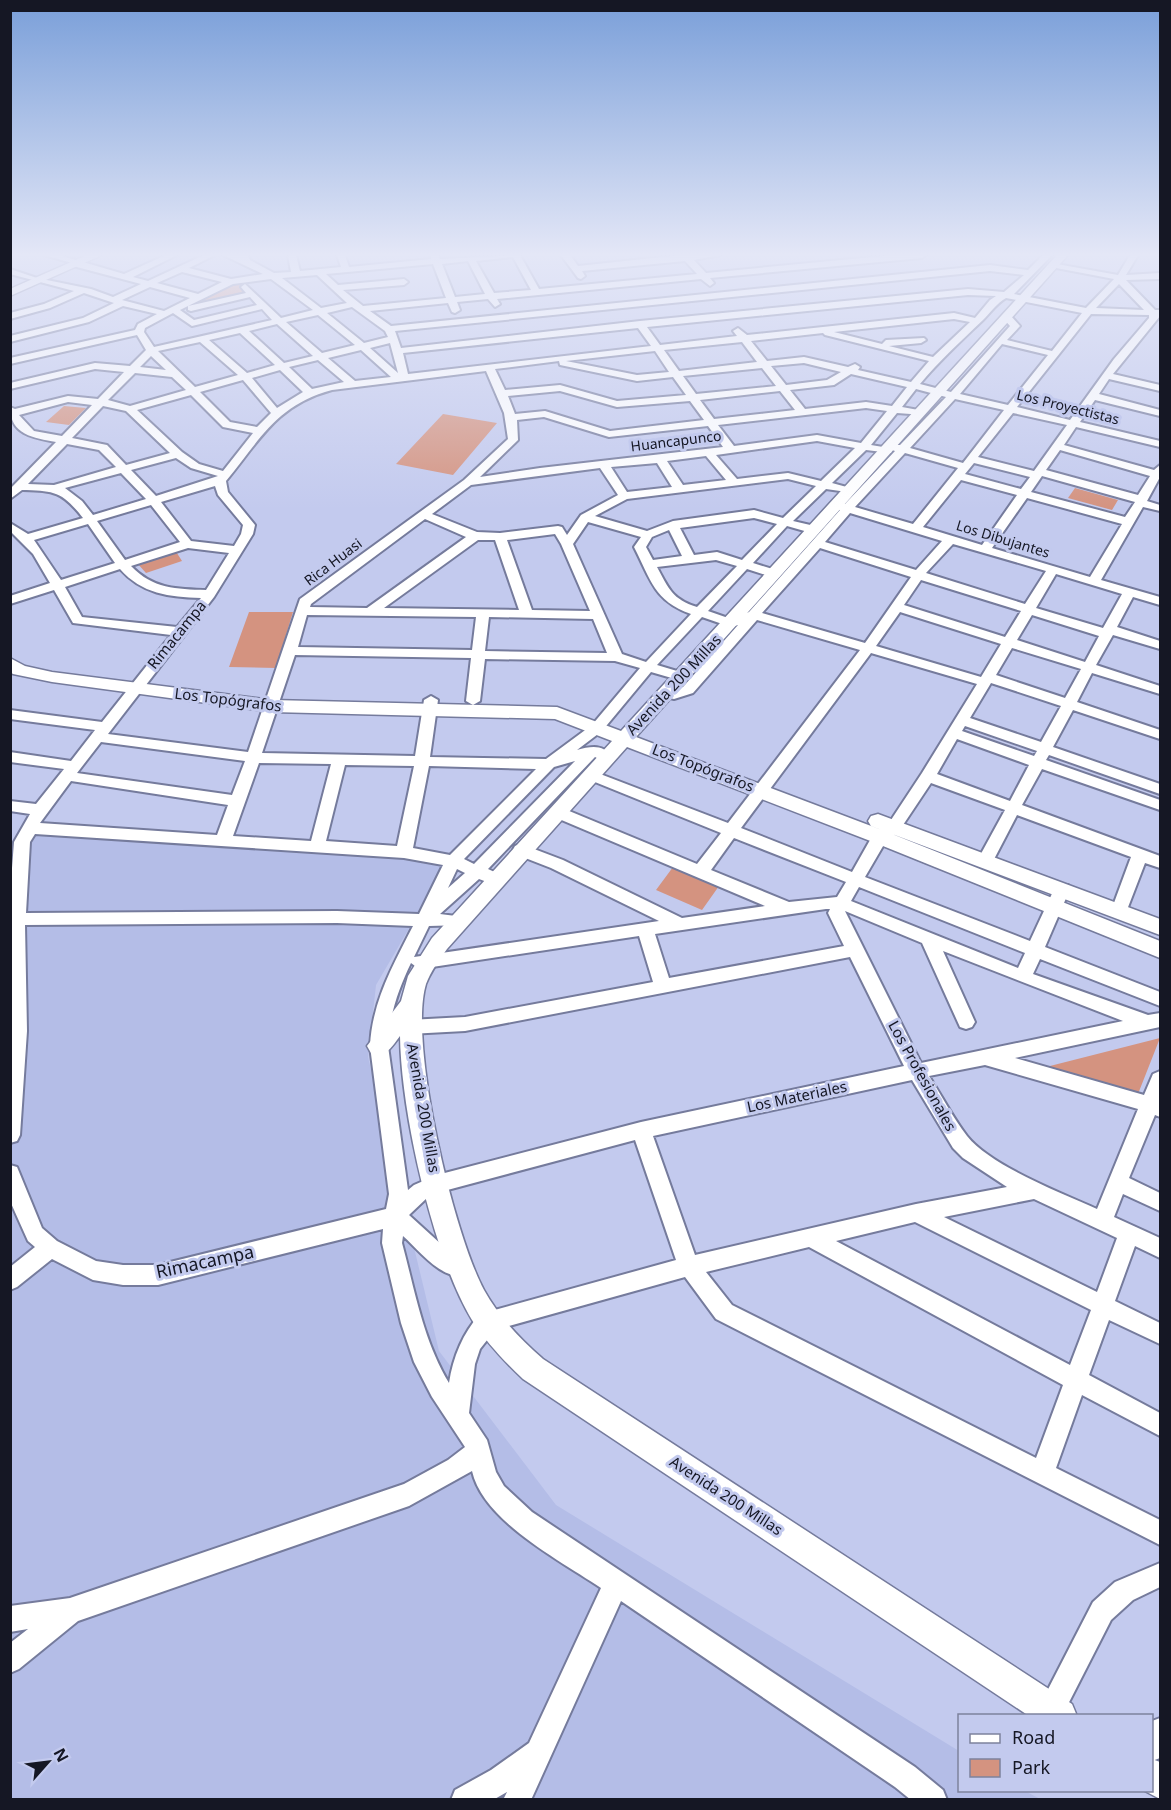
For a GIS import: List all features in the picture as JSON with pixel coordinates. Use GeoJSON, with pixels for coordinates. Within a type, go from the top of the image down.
{"type":"FeatureCollection","features":[{"type":"Feature","properties":{"kind":"main road","name":"Avenida 200 Millas"},"geometry":{"type":"LineString","coordinates":[[986,339],[949,390],[920,413],[893,449],[816,537],[775,574],[630,733],[600,754],[590,775],[521,850],[486,875],[458,921],[426,963],[415,985],[410,1016],[411,1056],[437,1184],[468,1286],[488,1322],[505,1345],[532,1369],[1056,1713]]}},
{"type":"Feature","properties":{"kind":"main road","name":"Los Topógrafos"},"geometry":{"type":"LineString","coordinates":[[10,646],[22,657],[37,664],[139,684]]}},
{"type":"Feature","properties":{"kind":"main road","name":"Los Topógrafos"},"geometry":{"type":"LineString","coordinates":[[13,667],[274,701],[430,705],[557,713],[601,722]]}},
{"type":"Feature","properties":{"kind":"main road","name":"Los Topógrafos"},"geometry":{"type":"LineString","coordinates":[[430,705],[473,701],[560,704],[601,722],[1058,898],[1119,911],[1161,927]]}},
{"type":"Feature","properties":{"kind":"main road","name":"Los Topógrafos"},"geometry":{"type":"LineString","coordinates":[[887,832],[985,861],[1161,950]]}},
{"type":"Feature","properties":{"kind":"main road"},"geometry":{"type":"LineString","coordinates":[[379,1046],[410,1016]]}},
{"type":"Feature","properties":{"kind":"street"},"geometry":{"type":"LineString","coordinates":[[10,361],[106,339]]}},
{"type":"Feature","properties":{"kind":"street"},"geometry":{"type":"LineString","coordinates":[[144,339],[151,350],[227,425],[260,431]]}},
{"type":"Feature","properties":{"kind":"street"},"geometry":{"type":"LineString","coordinates":[[19,488],[151,350],[200,339]]}},
{"type":"Feature","properties":{"kind":"street"},"geometry":{"type":"LineString","coordinates":[[203,339],[246,377],[276,413]]}},
{"type":"Feature","properties":{"kind":"street"},"geometry":{"type":"LineString","coordinates":[[253,339],[309,392]]}},
{"type":"Feature","properties":{"kind":"street"},"geometry":{"type":"LineString","coordinates":[[300,339],[352,384]]}},
{"type":"Feature","properties":{"kind":"street"},"geometry":{"type":"LineString","coordinates":[[353,339],[401,378]]}},
{"type":"Feature","properties":{"kind":"street"},"geometry":{"type":"LineString","coordinates":[[130,409],[282,366],[363,347],[380,339]]}},
{"type":"Feature","properties":{"kind":"street"},"geometry":{"type":"LineString","coordinates":[[394,339],[401,378]]}},
{"type":"Feature","properties":{"kind":"street"},"geometry":{"type":"LineString","coordinates":[[515,339],[519,350],[544,361],[576,365],[626,377],[762,361],[804,360],[853,368],[1161,438]]}},
{"type":"Feature","properties":{"kind":"street"},"geometry":{"type":"LineString","coordinates":[[27,538],[219,480],[286,403],[309,392],[401,378],[463,357],[519,350],[563,339]]}},
{"type":"Feature","properties":{"kind":"street"},"geometry":{"type":"LineString","coordinates":[[652,339],[731,450]]}},
{"type":"Feature","properties":{"kind":"street"},"geometry":{"type":"LineString","coordinates":[[544,361],[731,339]]}},
{"type":"Feature","properties":{"kind":"street"},"geometry":{"type":"LineString","coordinates":[[744,339],[803,413]]}},
{"type":"Feature","properties":{"kind":"street"},"geometry":{"type":"LineString","coordinates":[[855,339],[935,360]]}},
{"type":"Feature","properties":{"kind":"street"},"geometry":{"type":"LineString","coordinates":[[933,1800],[905,1778],[524,1521],[496,1494],[485,1476],[479,1448],[425,1362],[412,1323],[392,1242],[399,1194],[379,1046],[380,1026],[391,987],[453,861],[549,764],[601,722],[648,667],[747,565],[785,522],[864,446],[935,360],[957,339]]}},
{"type":"Feature","properties":{"kind":"street"},"geometry":{"type":"LineString","coordinates":[[916,529],[1065,339]]}},
{"type":"Feature","properties":{"kind":"street"},"geometry":{"type":"LineString","coordinates":[[985,549],[1057,446],[1097,397],[1138,339]]}},
{"type":"Feature","properties":{"kind":"street"},"geometry":{"type":"LineString","coordinates":[[873,344],[921,340]]}},
{"type":"Feature","properties":{"kind":"street"},"geometry":{"type":"LineString","coordinates":[[893,449],[1000,341],[1054,354]]}},
{"type":"Feature","properties":{"kind":"street"},"geometry":{"type":"LineString","coordinates":[[489,367],[519,350]]}},
{"type":"Feature","properties":{"kind":"street"},"geometry":{"type":"LineString","coordinates":[[397,351],[463,357],[489,367],[512,417],[545,414],[617,448],[710,423],[866,405],[920,413]]}},
{"type":"Feature","properties":{"kind":"street"},"geometry":{"type":"LineString","coordinates":[[568,357],[631,371],[674,371]]}},
{"type":"Feature","properties":{"kind":"street"},"geometry":{"type":"LineString","coordinates":[[10,386],[87,367],[134,368],[177,374]]}},
{"type":"Feature","properties":{"kind":"street"},"geometry":{"type":"LineString","coordinates":[[500,394],[560,388],[617,404],[830,383],[853,368]]}},
{"type":"Feature","properties":{"kind":"street"},"geometry":{"type":"LineString","coordinates":[[1111,377],[1161,388]]}},
{"type":"Feature","properties":{"kind":"street"},"geometry":{"type":"LineString","coordinates":[[1097,397],[1161,413]]}},
{"type":"Feature","properties":{"kind":"street"},"geometry":{"type":"LineString","coordinates":[[187,544],[154,501],[103,447],[30,434],[12,412],[68,399],[102,402],[130,409],[177,454],[219,480]]}},
{"type":"Feature","properties":{"kind":"street","name":"Rica Huasi"},"geometry":{"type":"LineString","coordinates":[[224,838],[274,701],[305,603],[468,482],[513,440],[515,433],[512,417]]}},
{"type":"Feature","properties":{"kind":"street","name":"Los Proyectistas"},"geometry":{"type":"LineString","coordinates":[[1079,420],[1161,444]]}},
{"type":"Feature","properties":{"kind":"street","name":"Huancapunco"},"geometry":{"type":"LineString","coordinates":[[468,482],[603,464],[617,448],[660,459],[817,438],[893,449],[966,467]]}},
{"type":"Feature","properties":{"kind":"street"},"geometry":{"type":"LineString","coordinates":[[1057,446],[1159,471],[1094,581]]}},
{"type":"Feature","properties":{"kind":"street"},"geometry":{"type":"LineString","coordinates":[[710,453],[734,483]]}},
{"type":"Feature","properties":{"kind":"street"},"geometry":{"type":"LineString","coordinates":[[19,488],[54,488],[177,454]]}},
{"type":"Feature","properties":{"kind":"street"},"geometry":{"type":"LineString","coordinates":[[660,459],[680,490]]}},
{"type":"Feature","properties":{"kind":"street"},"geometry":{"type":"LineString","coordinates":[[567,544],[585,517],[624,496],[603,464]]}},
{"type":"Feature","properties":{"kind":"street"},"geometry":{"type":"LineString","coordinates":[[195,466],[219,480]]}},
{"type":"Feature","properties":{"kind":"street"},"geometry":{"type":"LineString","coordinates":[[966,467],[1038,473],[1161,508]]}},
{"type":"Feature","properties":{"kind":"street"},"geometry":{"type":"LineString","coordinates":[[966,467],[1024,494],[1129,522]]}},
{"type":"Feature","properties":{"kind":"street","name":"Los Dibujantes"},"geometry":{"type":"LineString","coordinates":[[624,496],[794,476],[824,484],[845,502],[916,529],[1161,601]]}},
{"type":"Feature","properties":{"kind":"street"},"geometry":{"type":"LineString","coordinates":[[10,477],[19,488]]}},
{"type":"Feature","properties":{"kind":"street","name":"Rimacampa"},"geometry":{"type":"LineString","coordinates":[[10,1135],[18,1031],[14,920],[16,859],[22,842],[40,810],[182,632],[210,594],[249,530],[249,525],[222,492],[219,480]]}},
{"type":"Feature","properties":{"kind":"street"},"geometry":{"type":"LineString","coordinates":[[54,488],[74,498],[132,574],[149,587],[158,590],[210,594]]}},
{"type":"Feature","properties":{"kind":"street"},"geometry":{"type":"LineString","coordinates":[[422,514],[475,536],[500,537],[558,530],[567,544],[616,657]]}},
{"type":"Feature","properties":{"kind":"street"},"geometry":{"type":"LineString","coordinates":[[1161,645],[1029,609],[919,574],[816,537],[785,522],[754,514],[673,525],[648,535],[640,547],[667,597],[678,605],[700,613],[730,623],[754,615],[867,648],[987,679],[1161,735]]}},
{"type":"Feature","properties":{"kind":"street"},"geometry":{"type":"LineString","coordinates":[[585,517],[648,535]]}},
{"type":"Feature","properties":{"kind":"street"},"geometry":{"type":"LineString","coordinates":[[673,525],[689,558]]}},
{"type":"Feature","properties":{"kind":"street"},"geometry":{"type":"LineString","coordinates":[[10,526],[18,528],[27,538],[58,584],[78,620],[182,632]]}},
{"type":"Feature","properties":{"kind":"street"},"geometry":{"type":"LineString","coordinates":[[370,612],[475,536]]}},
{"type":"Feature","properties":{"kind":"street"},"geometry":{"type":"LineString","coordinates":[[500,537],[527,614]]}},
{"type":"Feature","properties":{"kind":"street"},"geometry":{"type":"LineString","coordinates":[[289,651],[616,657],[648,667],[674,685],[674,695],[688,690],[754,615],[816,537]]}},
{"type":"Feature","properties":{"kind":"street"},"geometry":{"type":"LineString","coordinates":[[701,871],[898,607],[919,574],[951,538]]}},
{"type":"Feature","properties":{"kind":"street"},"geometry":{"type":"LineString","coordinates":[[10,600],[187,544],[237,550]]}},
{"type":"Feature","properties":{"kind":"street"},"geometry":{"type":"LineString","coordinates":[[649,564],[717,556],[775,574]]}},
{"type":"Feature","properties":{"kind":"street"},"geometry":{"type":"LineString","coordinates":[[840,903],[854,879],[928,776],[1053,569]]}},
{"type":"Feature","properties":{"kind":"street"},"geometry":{"type":"LineString","coordinates":[[985,861],[1129,592]]}},
{"type":"Feature","properties":{"kind":"street"},"geometry":{"type":"LineString","coordinates":[[898,607],[1161,690]]}},
{"type":"Feature","properties":{"kind":"street"},"geometry":{"type":"LineString","coordinates":[[303,611],[598,615]]}},
{"type":"Feature","properties":{"kind":"street"},"geometry":{"type":"LineString","coordinates":[[473,701],[483,614]]}},
{"type":"Feature","properties":{"kind":"street"},"geometry":{"type":"LineString","coordinates":[[404,852],[422,762],[430,705]]}},
{"type":"Feature","properties":{"kind":"street"},"geometry":{"type":"LineString","coordinates":[[10,714],[254,758],[549,764],[600,754]]}},
{"type":"Feature","properties":{"kind":"street"},"geometry":{"type":"LineString","coordinates":[[424,920],[486,875],[600,754],[601,722]]}},
{"type":"Feature","properties":{"kind":"street"},"geometry":{"type":"LineString","coordinates":[[958,727],[1041,756],[1161,805]]}},
{"type":"Feature","properties":{"kind":"street"},"geometry":{"type":"LineString","coordinates":[[1041,756],[1161,789]]}},
{"type":"Feature","properties":{"kind":"street"},"geometry":{"type":"LineString","coordinates":[[10,757],[71,771],[237,801]]}},
{"type":"Feature","properties":{"kind":"street"},"geometry":{"type":"LineString","coordinates":[[317,847],[339,761]]}},
{"type":"Feature","properties":{"kind":"street"},"geometry":{"type":"LineString","coordinates":[[590,775],[1161,999]]}},
{"type":"Feature","properties":{"kind":"street"},"geometry":{"type":"LineString","coordinates":[[928,776],[1161,862]]}},
{"type":"Feature","properties":{"kind":"street"},"geometry":{"type":"LineString","coordinates":[[10,806],[40,810]]}},
{"type":"Feature","properties":{"kind":"street"},"geometry":{"type":"LineString","coordinates":[[557,812],[787,909]]}},
{"type":"Feature","properties":{"kind":"street"},"geometry":{"type":"LineString","coordinates":[[30,828],[224,838],[404,852],[453,861],[486,875]]}},
{"type":"Feature","properties":{"kind":"street"},"geometry":{"type":"LineString","coordinates":[[521,850],[557,864],[682,925]]}},
{"type":"Feature","properties":{"kind":"street"},"geometry":{"type":"LineString","coordinates":[[1119,911],[1140,855]]}},
{"type":"Feature","properties":{"kind":"street"},"geometry":{"type":"LineString","coordinates":[[1023,977],[1058,898]]}},
{"type":"Feature","properties":{"kind":"street"},"geometry":{"type":"LineString","coordinates":[[403,962],[426,963],[840,903],[1023,977],[1156,1024]]}},
{"type":"Feature","properties":{"kind":"street","name":"Los Profesionales"},"geometry":{"type":"LineString","coordinates":[[840,903],[836,913],[916,1071],[948,1125],[970,1152],[1011,1179],[1161,1248]]}},
{"type":"Feature","properties":{"kind":"street"},"geometry":{"type":"LineString","coordinates":[[14,920],[337,916],[458,921]]}},
{"type":"Feature","properties":{"kind":"street"},"geometry":{"type":"LineString","coordinates":[[645,930],[663,986]]}},
{"type":"Feature","properties":{"kind":"street"},"geometry":{"type":"LineString","coordinates":[[928,938],[966,1022]]}},
{"type":"Feature","properties":{"kind":"street"},"geometry":{"type":"LineString","coordinates":[[410,1016],[465,1024],[855,950]]}},
{"type":"Feature","properties":{"kind":"street","name":"Los Materiales"},"geometry":{"type":"LineString","coordinates":[[437,1184],[641,1130],[916,1071],[1156,1024]]}},
{"type":"Feature","properties":{"kind":"street"},"geometry":{"type":"LineString","coordinates":[[986,1058],[1155,1106]]}},
{"type":"Feature","properties":{"kind":"street"},"geometry":{"type":"LineString","coordinates":[[1102,1221],[1155,1106],[1161,1079]]}},
{"type":"Feature","properties":{"kind":"street"},"geometry":{"type":"LineString","coordinates":[[641,1130],[689,1266],[724,1312],[1161,1533]]}},
{"type":"Feature","properties":{"kind":"street","name":"Rimacampa"},"geometry":{"type":"LineString","coordinates":[[10,1173],[35,1234],[50,1248],[93,1270],[123,1275],[158,1275],[365,1226],[395,1215],[421,1191],[437,1184]]}},
{"type":"Feature","properties":{"kind":"street"},"geometry":{"type":"LineString","coordinates":[[1119,1183],[1161,1203]]}},
{"type":"Feature","properties":{"kind":"street"},"geometry":{"type":"LineString","coordinates":[[458,1414],[462,1367],[476,1332],[488,1322],[689,1266],[916,1213],[1035,1190]]}},
{"type":"Feature","properties":{"kind":"street"},"geometry":{"type":"LineString","coordinates":[[916,1213],[1161,1334]]}},
{"type":"Feature","properties":{"kind":"street"},"geometry":{"type":"LineString","coordinates":[[395,1215],[447,1263],[462,1267]]}},
{"type":"Feature","properties":{"kind":"street"},"geometry":{"type":"LineString","coordinates":[[1042,1474],[1129,1234]]}},
{"type":"Feature","properties":{"kind":"street"},"geometry":{"type":"LineString","coordinates":[[810,1237],[1161,1425]]}},
{"type":"Feature","properties":{"kind":"street"},"geometry":{"type":"LineString","coordinates":[[10,1280],[50,1248]]}},
{"type":"Feature","properties":{"kind":"street"},"geometry":{"type":"LineString","coordinates":[[10,1619],[70,1611],[409,1494],[473,1456],[479,1448]]}},
{"type":"Feature","properties":{"kind":"street"},"geometry":{"type":"LineString","coordinates":[[1056,1713],[1102,1611],[1124,1591],[1161,1575]]}},
{"type":"Feature","properties":{"kind":"street"},"geometry":{"type":"LineString","coordinates":[[517,1800],[616,1582]]}},
{"type":"Feature","properties":{"kind":"street"},"geometry":{"type":"LineString","coordinates":[[10,1660],[70,1611]]}},
{"type":"Feature","properties":{"kind":"street"},"geometry":{"type":"LineString","coordinates":[[1153,1746],[1161,1731]]}},
{"type":"Feature","properties":{"kind":"street"},"geometry":{"type":"LineString","coordinates":[[465,1800],[501,1780],[538,1752]]}},
{"type":"Feature","properties":{"kind":"shaded area"},"geometry":{"type":"Polygon","coordinates":[[[56,831],[452,855],[376,985],[368,1057],[439,1351],[556,1505],[958,1750],[958,1792],[1027,1792],[1040,1799],[11,1800],[11,851],[34,835],[56,831]]]}},
{"type":"Feature","properties":{"kind":"green space"},"geometry":{"type":"Polygon","coordinates":[[[64,406],[86,408],[69,425],[46,422],[64,406]]]}},
{"type":"Feature","properties":{"kind":"green space"},"geometry":{"type":"Polygon","coordinates":[[[443,414],[497,423],[453,475],[396,464],[443,414]]]}},
{"type":"Feature","properties":{"kind":"green space"},"geometry":{"type":"Polygon","coordinates":[[[1075,488],[1118,500],[1112,510],[1068,498],[1075,488]]]}},
{"type":"Feature","properties":{"kind":"green space"},"geometry":{"type":"Polygon","coordinates":[[[175,550],[182,561],[146,573],[137,563],[175,550]]]}},
{"type":"Feature","properties":{"kind":"green space"},"geometry":{"type":"Polygon","coordinates":[[[249,612],[293,612],[276,668],[229,667],[249,612]]]}},
{"type":"Feature","properties":{"kind":"green space"},"geometry":{"type":"Polygon","coordinates":[[[673,867],[719,886],[702,910],[656,890],[673,867]]]}},
{"type":"Feature","properties":{"kind":"green space"},"geometry":{"type":"Polygon","coordinates":[[[1160,1038],[1138,1094],[1046,1067],[1160,1038]]]}}]}
